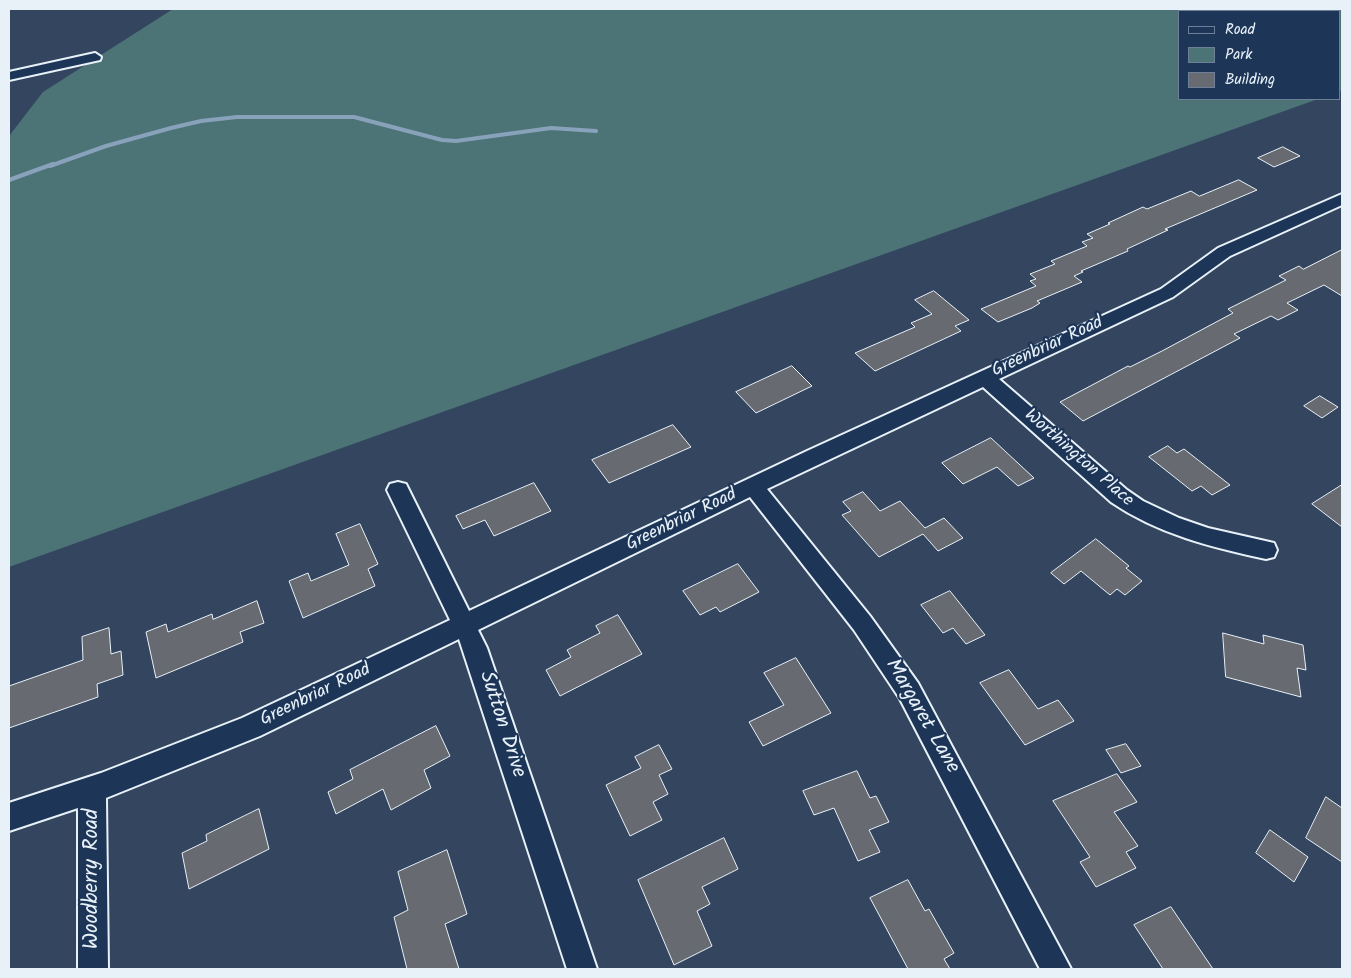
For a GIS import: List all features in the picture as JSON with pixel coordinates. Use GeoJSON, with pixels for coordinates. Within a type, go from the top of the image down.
{"type":"FeatureCollection","features":[{"type":"Feature","properties":{"kind":"street"},"geometry":{"type":"LineString","coordinates":[[9,76],[95,58]]}},
{"type":"Feature","properties":{"kind":"street","name":"Greenbriar Road"},"geometry":{"type":"LineString","coordinates":[[9,817],[195,751],[251,727],[753,486],[1167,293],[1224,252],[1342,199]]}},
{"type":"Feature","properties":{"kind":"street","name":"Worthington Place"},"geometry":{"type":"LineString","coordinates":[[985,378],[1119,496],[1138,510],[1191,533],[1266,550]]}},
{"type":"Feature","properties":{"kind":"street","name":"Margaret Lane"},"geometry":{"type":"LineString","coordinates":[[753,486],[862,623],[909,692],[1056,969]]}},
{"type":"Feature","properties":{"kind":"street","name":"Sutton Drive"},"geometry":{"type":"LineString","coordinates":[[398,490],[475,648],[582,969]]}},
{"type":"Feature","properties":{"kind":"street","name":"Woodberry Road"},"geometry":{"type":"LineString","coordinates":[[92,789],[93,969]]}},
{"type":"Feature","properties":{"kind":"green space"},"geometry":{"type":"Polygon","coordinates":[[[173,9],[1342,9],[1341,90],[1341,10],[1178,10],[1178,100],[1315,100],[9,567],[9,136],[43,92],[173,9]]]}},
{"type":"Feature","properties":{"kind":"building"},"geometry":{"type":"Polygon","coordinates":[[[1283,147],[1300,156],[1274,167],[1258,158],[1283,147]]]}},
{"type":"Feature","properties":{"kind":"building"},"geometry":{"type":"Polygon","coordinates":[[[1239,180],[1257,190],[1165,229],[1168,230],[1127,249],[1128,251],[1081,271],[1083,272],[1074,276],[1082,282],[1037,301],[1040,303],[1032,308],[998,322],[981,309],[1036,286],[1030,281],[1036,279],[1030,274],[1055,264],[1051,261],[1087,246],[1082,242],[1093,238],[1087,234],[1110,224],[1108,223],[1143,207],[1147,209],[1191,191],[1199,196],[1239,180]]]}},
{"type":"Feature","properties":{"kind":"building"},"geometry":{"type":"Polygon","coordinates":[[[1342,250],[1342,296],[1324,285],[1287,303],[1298,310],[1278,320],[1271,316],[1234,334],[1240,338],[1083,421],[1060,402],[1233,313],[1228,309],[1286,280],[1279,276],[1299,266],[1303,269],[1342,250]]]}},
{"type":"Feature","properties":{"kind":"building"},"geometry":{"type":"Polygon","coordinates":[[[934,291],[969,320],[955,326],[961,331],[875,371],[855,353],[915,327],[911,323],[932,314],[915,300],[934,291]]]}},
{"type":"Feature","properties":{"kind":"building"},"geometry":{"type":"Polygon","coordinates":[[[792,366],[812,386],[756,413],[736,392],[792,366]]]}},
{"type":"Feature","properties":{"kind":"building"},"geometry":{"type":"Polygon","coordinates":[[[1320,396],[1338,407],[1322,418],[1304,406],[1320,396]]]}},
{"type":"Feature","properties":{"kind":"building"},"geometry":{"type":"Polygon","coordinates":[[[673,425],[691,447],[609,483],[592,460],[673,425]]]}},
{"type":"Feature","properties":{"kind":"building"},"geometry":{"type":"Polygon","coordinates":[[[991,438],[1034,478],[1018,486],[997,467],[963,484],[942,463],[991,438]]]}},
{"type":"Feature","properties":{"kind":"building"},"geometry":{"type":"Polygon","coordinates":[[[1168,446],[1177,453],[1184,449],[1230,485],[1212,495],[1201,486],[1192,491],[1149,457],[1168,446]]]}},
{"type":"Feature","properties":{"kind":"building"},"geometry":{"type":"Polygon","coordinates":[[[534,483],[551,511],[494,536],[485,520],[463,529],[456,516],[534,483]]]}},
{"type":"Feature","properties":{"kind":"building"},"geometry":{"type":"Polygon","coordinates":[[[1342,485],[1342,527],[1312,504],[1342,485]]]}},
{"type":"Feature","properties":{"kind":"building"},"geometry":{"type":"Polygon","coordinates":[[[863,492],[880,511],[900,501],[925,528],[944,518],[963,538],[938,551],[923,534],[879,557],[842,515],[851,511],[843,502],[863,492]]]}},
{"type":"Feature","properties":{"kind":"building"},"geometry":{"type":"Polygon","coordinates":[[[360,524],[378,564],[368,569],[375,586],[303,618],[289,581],[308,573],[311,581],[349,565],[336,534],[360,524]]]}},
{"type":"Feature","properties":{"kind":"building"},"geometry":{"type":"Polygon","coordinates":[[[1096,539],[1129,566],[1126,568],[1142,581],[1125,595],[1117,589],[1110,595],[1081,571],[1064,584],[1051,573],[1096,539]]]}},
{"type":"Feature","properties":{"kind":"building"},"geometry":{"type":"Polygon","coordinates":[[[738,564],[759,592],[720,612],[716,607],[700,615],[683,591],[738,564]]]}},
{"type":"Feature","properties":{"kind":"building"},"geometry":{"type":"Polygon","coordinates":[[[950,591],[985,635],[966,644],[953,628],[943,633],[921,605],[950,591]]]}},
{"type":"Feature","properties":{"kind":"building"},"geometry":{"type":"Polygon","coordinates":[[[257,601],[264,623],[240,632],[243,642],[156,678],[146,632],[166,624],[168,632],[212,614],[213,619],[257,601]]]}},
{"type":"Feature","properties":{"kind":"building"},"geometry":{"type":"Polygon","coordinates":[[[618,615],[642,654],[560,696],[546,670],[571,657],[567,650],[600,633],[596,626],[618,615]]]}},
{"type":"Feature","properties":{"kind":"building"},"geometry":{"type":"Polygon","coordinates":[[[109,628],[111,654],[121,651],[123,675],[97,684],[98,697],[9,728],[9,686],[83,660],[82,637],[109,628]]]}},
{"type":"Feature","properties":{"kind":"building"},"geometry":{"type":"Polygon","coordinates":[[[1223,633],[1264,644],[1263,635],[1303,645],[1306,670],[1297,668],[1301,697],[1226,677],[1223,633]]]}},
{"type":"Feature","properties":{"kind":"building"},"geometry":{"type":"Polygon","coordinates":[[[796,658],[831,713],[763,746],[749,722],[784,705],[764,673],[796,658]]]}},
{"type":"Feature","properties":{"kind":"building"},"geometry":{"type":"Polygon","coordinates":[[[1009,670],[1038,709],[1058,700],[1074,721],[1025,745],[980,683],[1009,670]]]}},
{"type":"Feature","properties":{"kind":"building"},"geometry":{"type":"Polygon","coordinates":[[[436,726],[450,756],[424,770],[431,788],[391,810],[383,789],[336,814],[328,792],[353,779],[350,770],[436,726]]]}},
{"type":"Feature","properties":{"kind":"building"},"geometry":{"type":"Polygon","coordinates":[[[1126,744],[1141,766],[1121,773],[1106,750],[1126,744]]]}},
{"type":"Feature","properties":{"kind":"building"},"geometry":{"type":"Polygon","coordinates":[[[659,745],[672,769],[659,775],[668,794],[653,802],[662,820],[630,836],[606,785],[641,768],[635,757],[659,745]]]}},
{"type":"Feature","properties":{"kind":"building"},"geometry":{"type":"Polygon","coordinates":[[[857,771],[870,798],[876,796],[889,822],[869,830],[880,852],[858,861],[834,808],[814,815],[803,791],[857,771]]]}},
{"type":"Feature","properties":{"kind":"building"},"geometry":{"type":"Polygon","coordinates":[[[1117,774],[1137,802],[1114,812],[1138,846],[1126,852],[1136,868],[1096,887],[1080,862],[1090,857],[1053,801],[1117,774]]]}},
{"type":"Feature","properties":{"kind":"building"},"geometry":{"type":"Polygon","coordinates":[[[1326,797],[1342,808],[1342,862],[1306,838],[1326,797]]]}},
{"type":"Feature","properties":{"kind":"building"},"geometry":{"type":"Polygon","coordinates":[[[259,809],[269,849],[189,889],[182,853],[207,841],[206,835],[259,809]]]}},
{"type":"Feature","properties":{"kind":"building"},"geometry":{"type":"Polygon","coordinates":[[[1270,830],[1308,857],[1294,882],[1256,853],[1270,830]]]}},
{"type":"Feature","properties":{"kind":"building"},"geometry":{"type":"Polygon","coordinates":[[[724,838],[738,869],[702,887],[710,904],[697,911],[712,946],[674,965],[638,880],[724,838]]]}},
{"type":"Feature","properties":{"kind":"building"},"geometry":{"type":"Polygon","coordinates":[[[447,850],[467,914],[445,924],[459,969],[407,969],[394,917],[408,910],[398,872],[447,850]]]}},
{"type":"Feature","properties":{"kind":"building"},"geometry":{"type":"Polygon","coordinates":[[[908,880],[925,911],[929,909],[954,953],[944,959],[950,969],[908,969],[870,898],[908,880]]]}},
{"type":"Feature","properties":{"kind":"building"},"geometry":{"type":"Polygon","coordinates":[[[1171,907],[1213,969],[1163,969],[1134,925],[1171,907]]]}},
{"type":"Feature","properties":{"kind":"waterway"},"geometry":{"type":"LineString","coordinates":[[50,166],[106,146],[171,128],[201,121],[237,117],[354,117],[442,140],[456,141],[551,128],[596,131]]}},
{"type":"Feature","properties":{"kind":"waterway"},"geometry":{"type":"LineString","coordinates":[[9,180],[53,164]]}}]}
